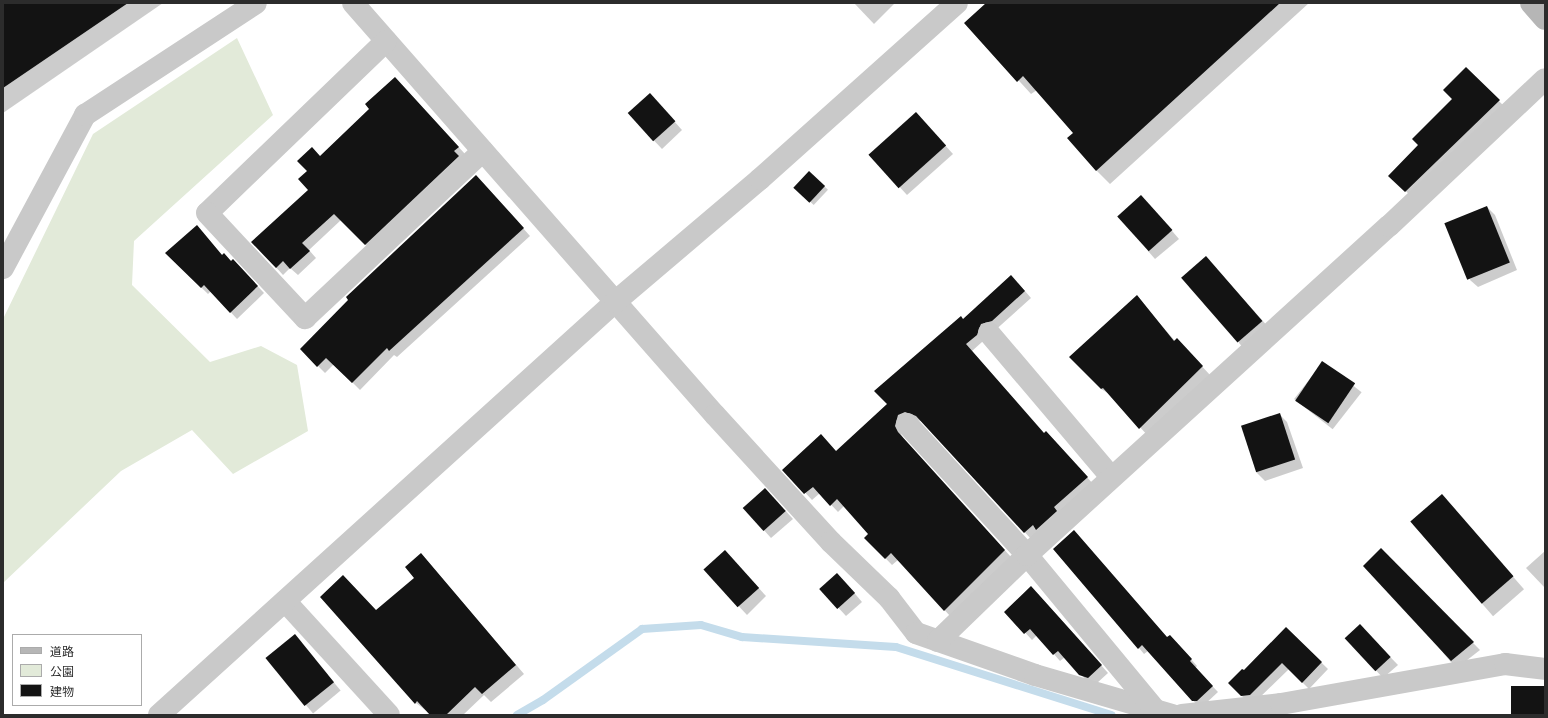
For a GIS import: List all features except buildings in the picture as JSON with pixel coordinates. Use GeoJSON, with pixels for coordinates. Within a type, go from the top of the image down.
{"type":"FeatureCollection","features":[{"type":"Feature","properties":{"kind":"street"},"geometry":{"type":"LineString","coordinates":[[3,268],[85,115],[256,3]]}},
{"type":"Feature","properties":{"kind":"street"},"geometry":{"type":"LineString","coordinates":[[353,3],[615,302],[832,542],[889,598],[916,633],[1035,675],[1163,712]]}},
{"type":"Feature","properties":{"kind":"street"},"geometry":{"type":"LineString","coordinates":[[159,715],[615,302],[760,179],[957,3]]}},
{"type":"Feature","properties":{"kind":"street"},"geometry":{"type":"LineString","coordinates":[[1531,3],[1545,19]]}},
{"type":"Feature","properties":{"kind":"street"},"geometry":{"type":"LineString","coordinates":[[386,41],[207,213],[305,318],[483,151]]}},
{"type":"Feature","properties":{"kind":"street"},"geometry":{"type":"LineString","coordinates":[[938,641],[1027,555],[1389,226],[1545,79]]}},
{"type":"Feature","properties":{"kind":"street"},"geometry":{"type":"LineString","coordinates":[[989,333],[1112,477]]}},
{"type":"Feature","properties":{"kind":"street"},"geometry":{"type":"LineString","coordinates":[[907,424],[1027,555],[1163,712]]}},
{"type":"Feature","properties":{"kind":"street"},"geometry":{"type":"LineString","coordinates":[[284,601],[389,715]]}},
{"type":"Feature","properties":{"kind":"street"},"geometry":{"type":"LineString","coordinates":[[1182,715],[1281,704],[1505,664],[1545,668]]}},
{"type":"Feature","properties":{"kind":"green space"},"geometry":{"type":"Polygon","coordinates":[[[237,38],[273,115],[134,241],[132,285],[210,362],[261,346],[297,365],[308,431],[233,474],[192,430],[121,471],[3,583],[3,319],[93,134],[237,38]]]}},
{"type":"Feature","properties":{"kind":"waterway"},"geometry":{"type":"LineString","coordinates":[[517,715],[543,700],[642,629],[701,625],[742,637],[896,647],[1112,715]]}}]}
